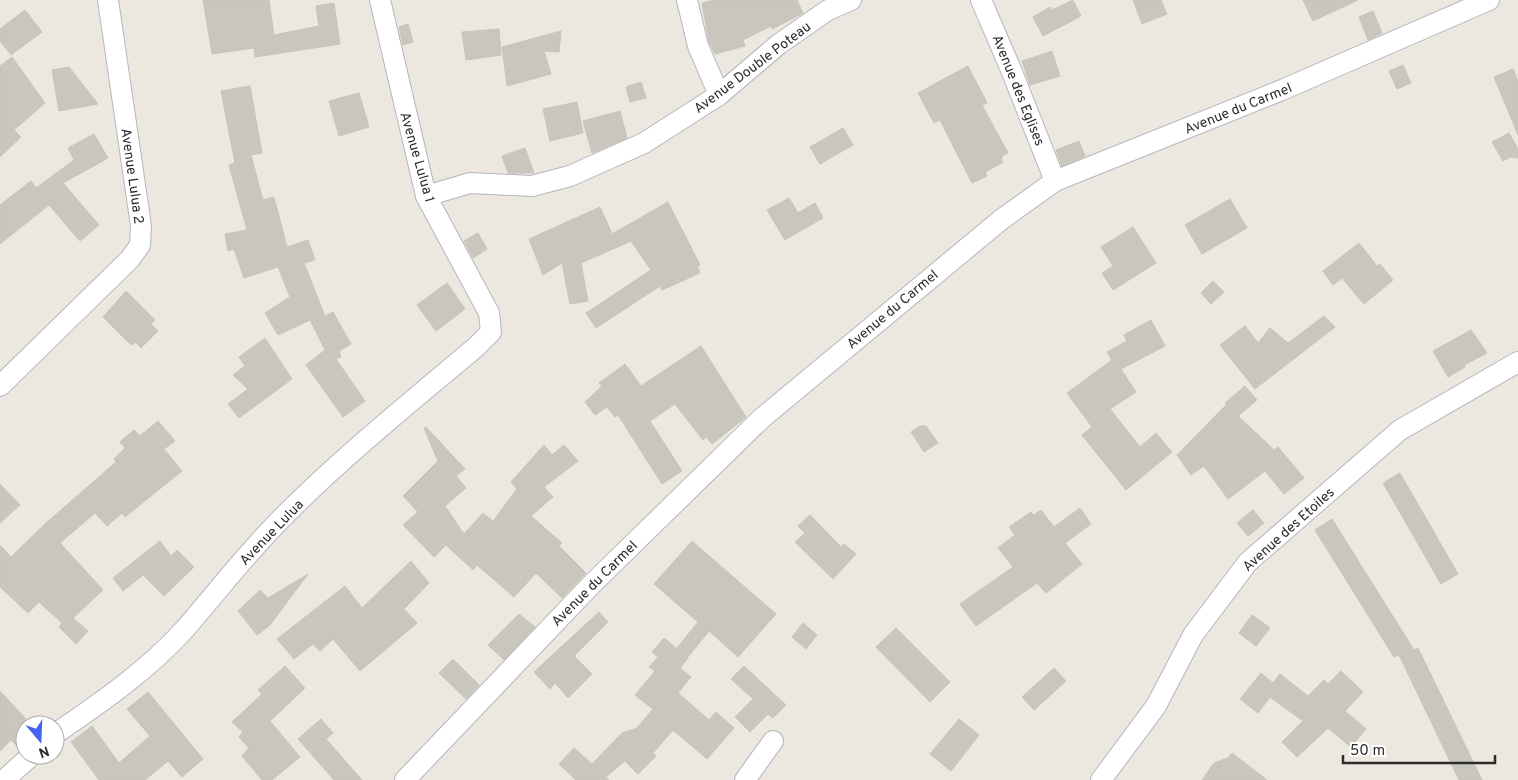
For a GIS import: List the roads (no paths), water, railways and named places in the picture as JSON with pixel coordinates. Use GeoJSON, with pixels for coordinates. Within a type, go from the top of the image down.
{"type":"FeatureCollection","features":[{"type":"Feature","properties":{"kind":"street","name":"Avenue Lulua 2"},"geometry":{"type":"LineString","coordinates":[[0,386],[130,259],[140,245],[141,226],[108,0]]}},
{"type":"Feature","properties":{"kind":"street","name":"Avenue Lulua 1"},"geometry":{"type":"LineString","coordinates":[[380,0],[426,196],[489,313],[490,332]]}},
{"type":"Feature","properties":{"kind":"street"},"geometry":{"type":"LineString","coordinates":[[687,0],[698,46],[719,95]]}},
{"type":"Feature","properties":{"kind":"street","name":"Avenue Double Poteau"},"geometry":{"type":"LineString","coordinates":[[426,196],[470,183],[532,186],[570,176],[644,144],[719,95],[779,44],[828,10],[851,0]]}},
{"type":"Feature","properties":{"kind":"street","name":"Avenue des Eglises"},"geometry":{"type":"LineString","coordinates":[[980,0],[1012,72],[1056,181]]}},
{"type":"Feature","properties":{"kind":"street","name":"Avenue du Carmel"},"geometry":{"type":"LineString","coordinates":[[405,780],[592,584],[762,418],[1002,219],[1056,181],[1282,90],[1489,0]]}},
{"type":"Feature","properties":{"kind":"street","name":"Avenue Lulua"},"geometry":{"type":"LineString","coordinates":[[65,727],[144,668],[183,630],[227,577],[286,513],[360,445],[490,332]]}},
{"type":"Feature","properties":{"kind":"street","name":"Avenue des Etoiles"},"geometry":{"type":"LineString","coordinates":[[1101,780],[1156,706],[1193,635],[1248,562],[1400,430],[1518,362]]}},
{"type":"Feature","properties":{"kind":"street"},"geometry":{"type":"LineString","coordinates":[[745,780],[773,740]]}},
{"type":"Feature","properties":{"kind":"street"},"geometry":{"type":"LineString","coordinates":[[4,780],[21,765]]}}]}
